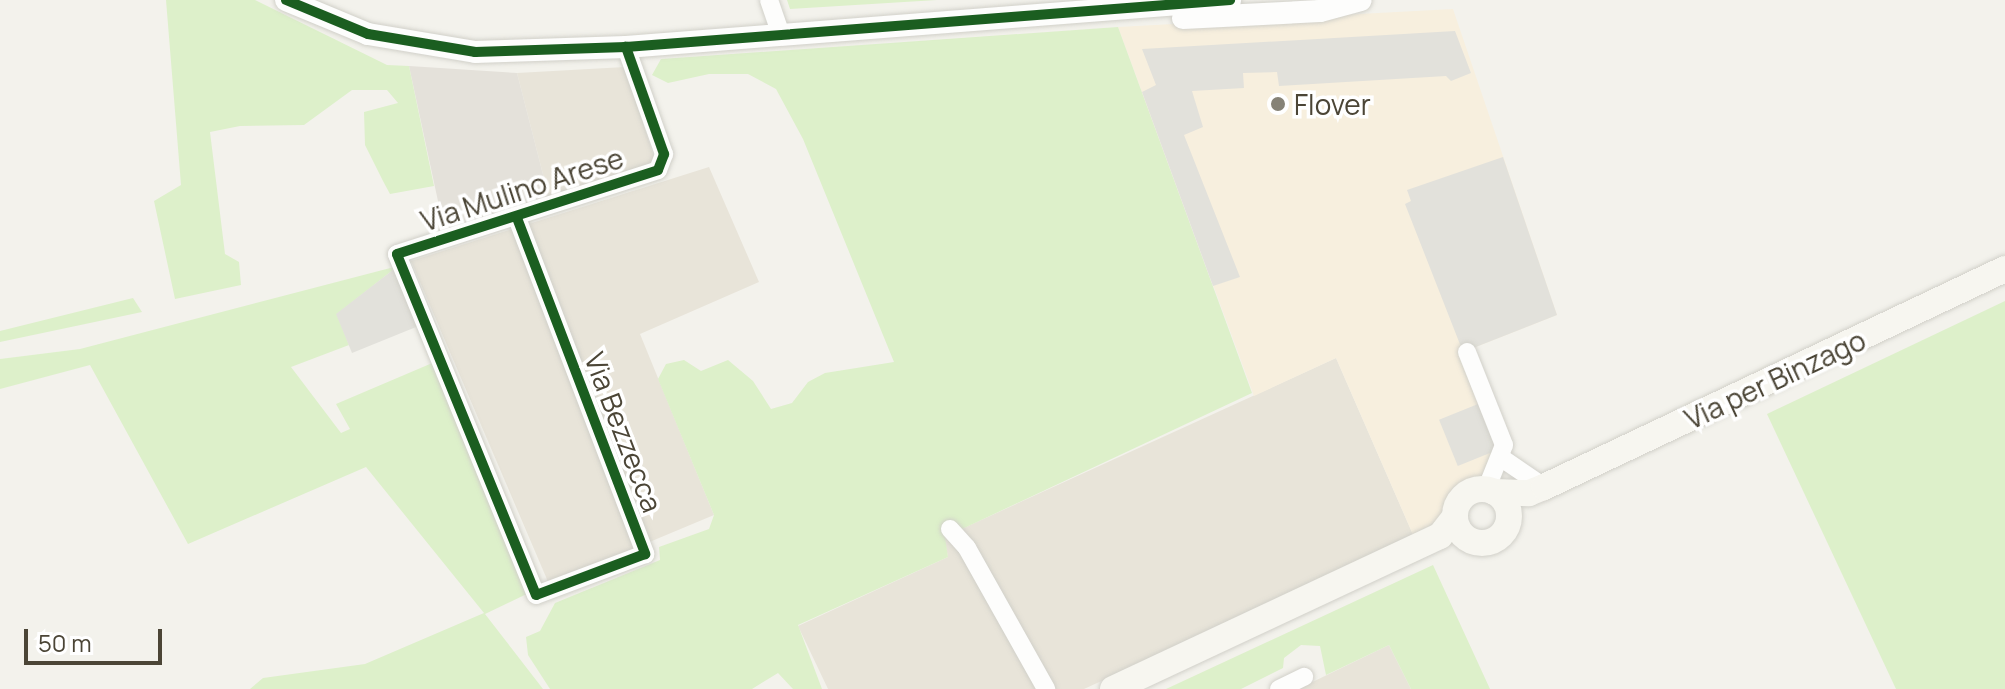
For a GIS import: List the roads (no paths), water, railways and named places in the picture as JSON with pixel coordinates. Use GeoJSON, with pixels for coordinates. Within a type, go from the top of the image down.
{"type":"FeatureCollection","features":[{"type":"Feature","properties":{"kind":"main road","name":"Via per Binzago"},"geometry":{"type":"LineString","coordinates":[[1496,498],[1536,490],[2005,269]]}},
{"type":"Feature","properties":{"kind":"main road"},"geometry":{"type":"LineString","coordinates":[[1113,689],[1145,683],[1454,531],[1464,496],[1496,498],[1506,528],[1496,538],[1482,543],[1454,531]]}},
{"type":"Feature","properties":{"kind":"street"},"geometry":{"type":"LineString","coordinates":[[286,0],[368,34],[433,48],[475,52],[626,47],[1230,0]]}},
{"type":"Feature","properties":{"kind":"street"},"geometry":{"type":"LineString","coordinates":[[769,0],[781,35]]}},
{"type":"Feature","properties":{"kind":"street"},"geometry":{"type":"LineString","coordinates":[[1051,16],[1115,22],[1299,13],[1361,0]]}},
{"type":"Feature","properties":{"kind":"street","name":"Via Mulino Arese"},"geometry":{"type":"LineString","coordinates":[[536,595],[397,254],[517,218],[658,170],[664,162],[626,47]]}},
{"type":"Feature","properties":{"kind":"street","name":"Via Bezzecca"},"geometry":{"type":"LineString","coordinates":[[517,218],[645,554],[536,595]]}},
{"type":"Feature","properties":{"kind":"street"},"geometry":{"type":"LineString","coordinates":[[1467,352],[1504,445],[1496,498]]}},
{"type":"Feature","properties":{"kind":"street"},"geometry":{"type":"LineString","coordinates":[[1503,459],[1536,490]]}},
{"type":"Feature","properties":{"kind":"street"},"geometry":{"type":"LineString","coordinates":[[950,529],[967,548],[1046,689]]}},
{"type":"Feature","properties":{"kind":"street"},"geometry":{"type":"LineString","coordinates":[[1279,689],[1304,677]]}},
{"type":"Feature","properties":{"kind":"place","name":"Flover"},"geometry":{"type":"Point","coordinates":[1278,104]}}]}
